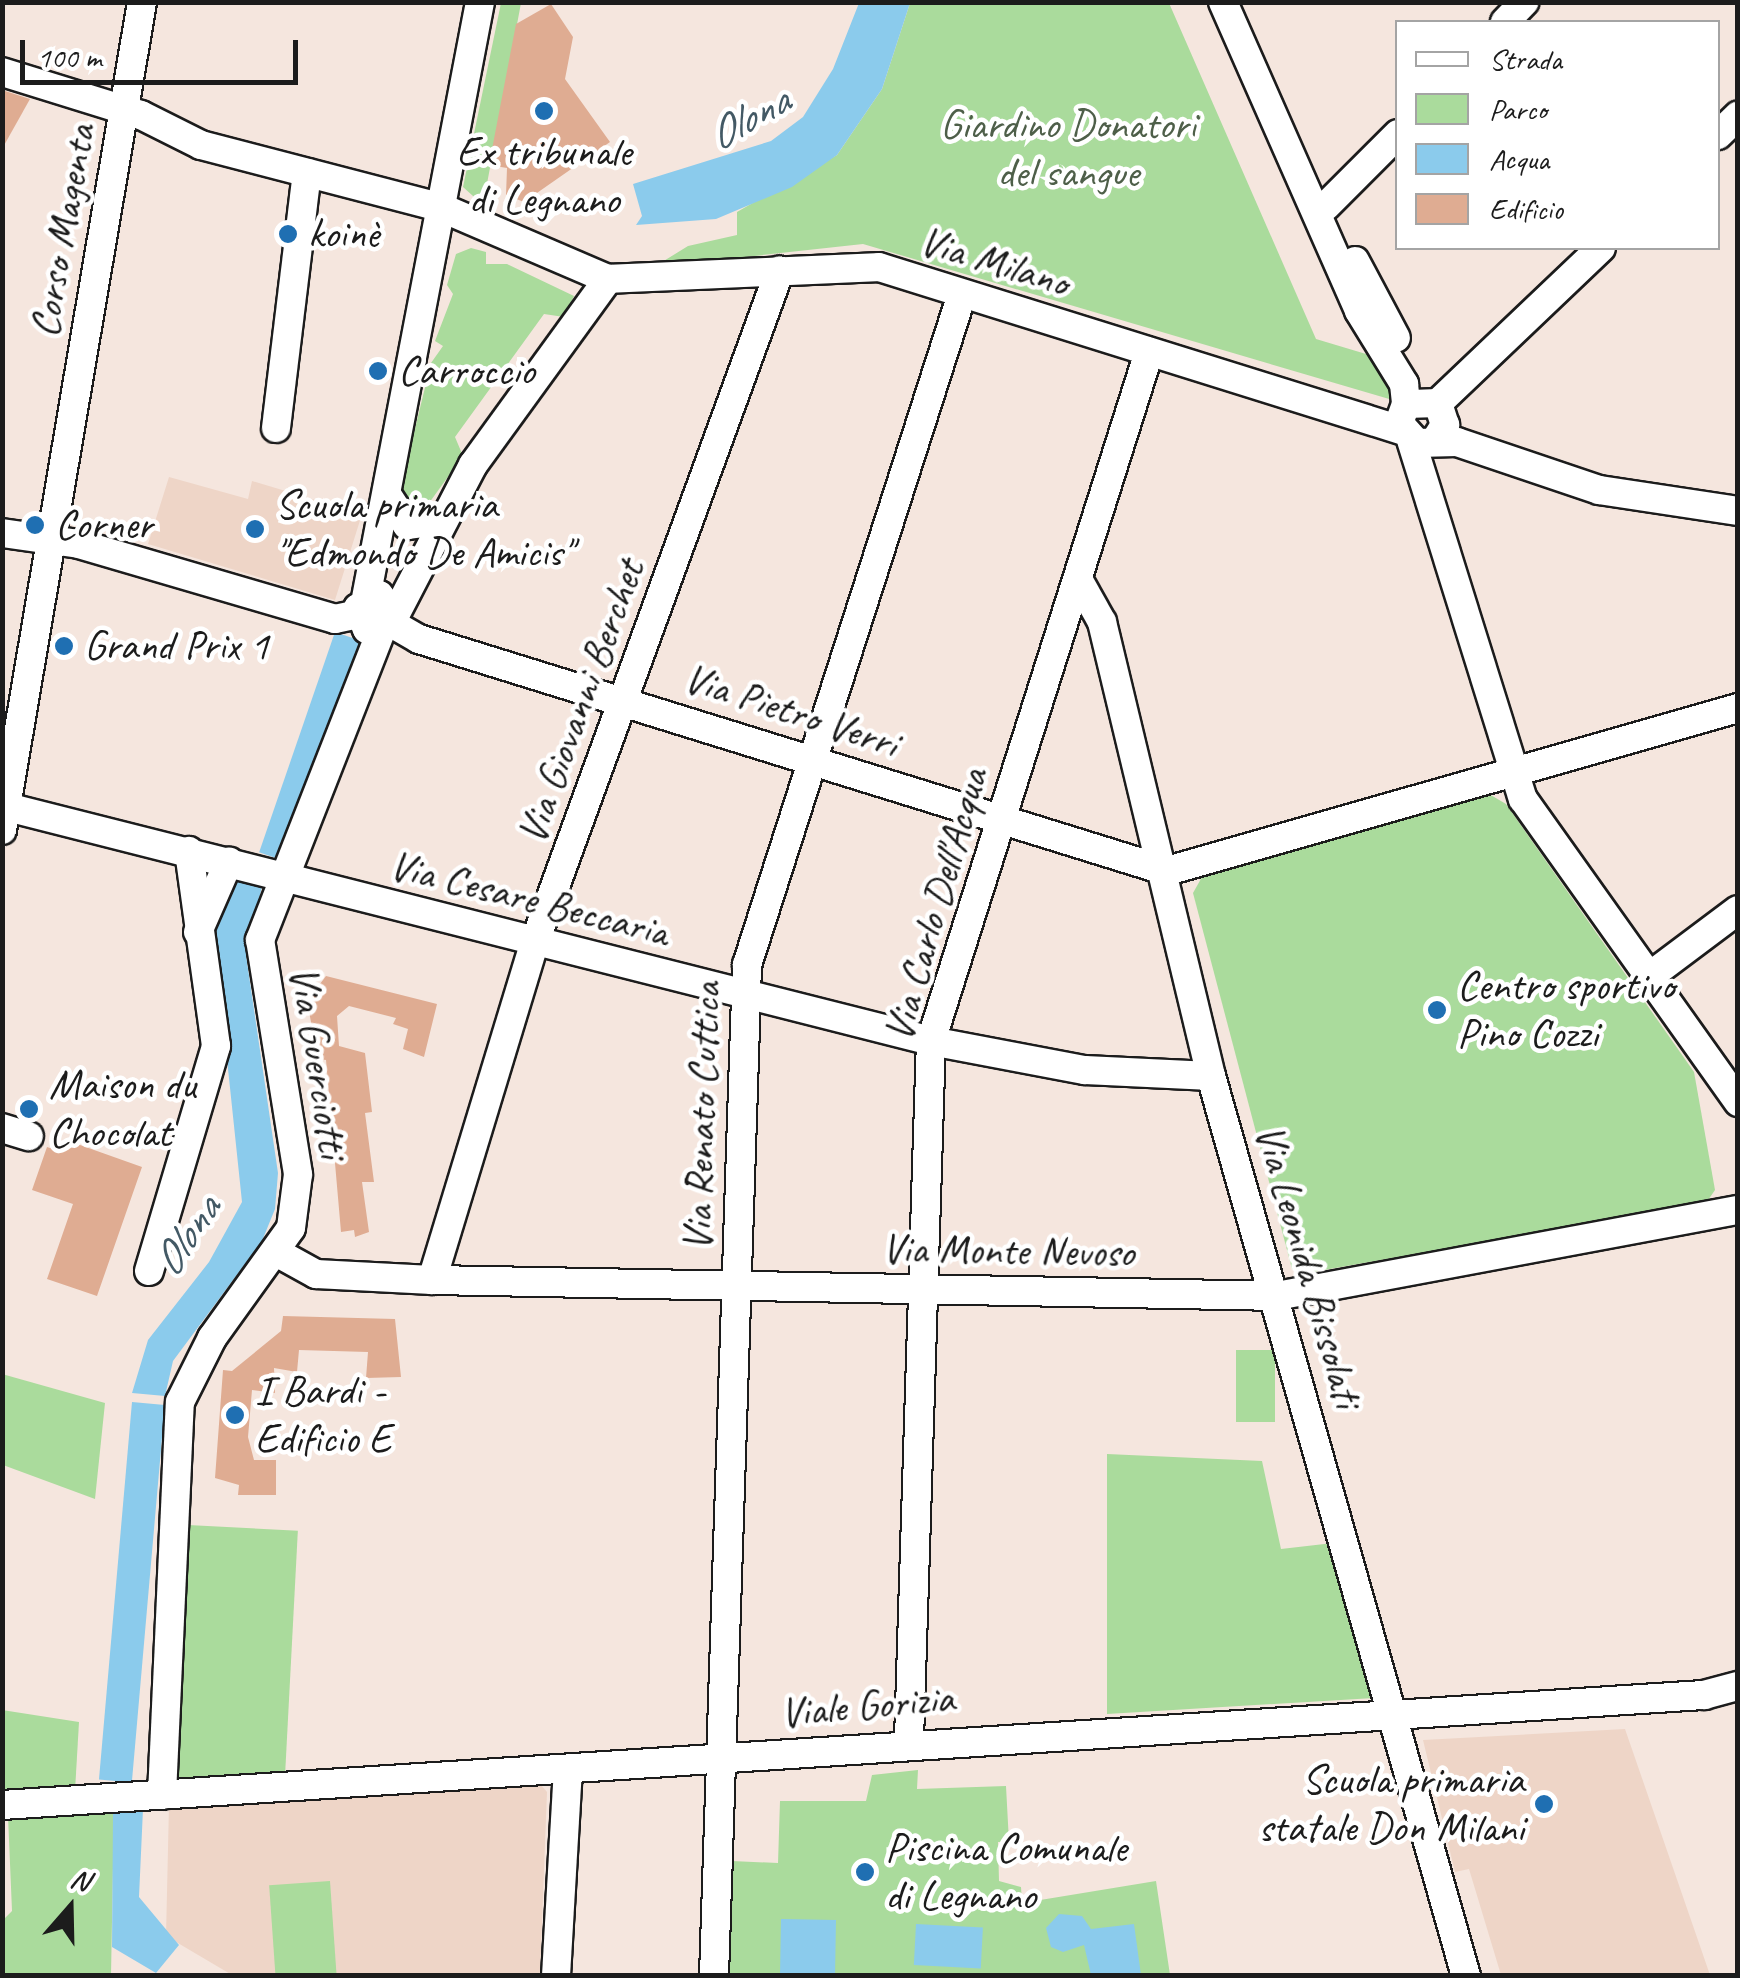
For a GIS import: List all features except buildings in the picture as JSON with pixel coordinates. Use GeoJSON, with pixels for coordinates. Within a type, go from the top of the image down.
{"type":"FeatureCollection","features":[{"type":"Feature","properties":{"kind":"street","name":"Corso Magenta"},"geometry":{"type":"LineString","coordinates":[[6,800],[54,542],[142,2]]}},
{"type":"Feature","properties":{"kind":"street"},"geometry":{"type":"LineString","coordinates":[[378,616],[388,496],[480,2]]}},
{"type":"Feature","properties":{"kind":"street"},"geometry":{"type":"LineString","coordinates":[[1223,2],[1359,311],[1404,384],[1523,799],[1738,1102]]}},
{"type":"Feature","properties":{"kind":"street"},"geometry":{"type":"LineString","coordinates":[[1236,2],[1419,426]]}},
{"type":"Feature","properties":{"kind":"street"},"geometry":{"type":"LineString","coordinates":[[2,72],[126,110],[200,145],[442,208],[608,279],[378,616]]}},
{"type":"Feature","properties":{"kind":"street"},"geometry":{"type":"LineString","coordinates":[[1326,206],[1395,137]]}},
{"type":"Feature","properties":{"kind":"street"},"geometry":{"type":"LineString","coordinates":[[276,428],[307,173]]}},
{"type":"Feature","properties":{"kind":"street"},"geometry":{"type":"LineString","coordinates":[[1419,426],[1600,250]]}},
{"type":"Feature","properties":{"kind":"street","name":"Via Milano"},"geometry":{"type":"LineString","coordinates":[[608,279],[879,267],[1346,414],[1419,426],[1599,490],[1727,511]]}},
{"type":"Feature","properties":{"kind":"street","name":"Via Giovanni Berchet"},"geometry":{"type":"LineString","coordinates":[[432,1280],[534,944],[780,270]]}},
{"type":"Feature","properties":{"kind":"street","name":"Via Renato Cuttica"},"geometry":{"type":"LineString","coordinates":[[714,1976],[747,965],[962,294]]}},
{"type":"Feature","properties":{"kind":"street","name":"Via Carlo Dell'Acqua"},"geometry":{"type":"LineString","coordinates":[[909,1740],[918,1290],[931,1041],[1149,352]]}},
{"type":"Feature","properties":{"kind":"street"},"geometry":{"type":"LineString","coordinates":[[1727,511],[1738,490]]}},
{"type":"Feature","properties":{"kind":"street"},"geometry":{"type":"LineString","coordinates":[[388,496],[408,525],[440,521]]}},
{"type":"Feature","properties":{"kind":"street"},"geometry":{"type":"LineString","coordinates":[[2,533],[54,542],[335,619],[378,616]]}},
{"type":"Feature","properties":{"kind":"street","name":"Via Leonida Bissolati"},"geometry":{"type":"LineString","coordinates":[[1078,579],[1102,622],[1167,871],[1211,1076],[1466,1976]]}},
{"type":"Feature","properties":{"kind":"street","name":"Via Pietro Verri"},"geometry":{"type":"LineString","coordinates":[[378,616],[419,639],[1167,871]]}},
{"type":"Feature","properties":{"kind":"street","name":"Via Guerciotti"},"geometry":{"type":"LineString","coordinates":[[162,1794],[180,1402],[212,1338],[291,1228],[298,1174],[260,940],[280,875],[378,616]]}},
{"type":"Feature","properties":{"kind":"street"},"geometry":{"type":"LineString","coordinates":[[1167,871],[1516,776],[1738,708]]}},
{"type":"Feature","properties":{"kind":"street","name":"Via Cesare Beccaria"},"geometry":{"type":"LineString","coordinates":[[6,800],[534,944],[931,1041],[1085,1070],[1211,1076]]}},
{"type":"Feature","properties":{"kind":"street"},"geometry":{"type":"LineString","coordinates":[[149,1271],[216,1046],[196,938],[189,851]]}},
{"type":"Feature","properties":{"kind":"street"},"geometry":{"type":"LineString","coordinates":[[196,938],[233,862]]}},
{"type":"Feature","properties":{"kind":"street"},"geometry":{"type":"LineString","coordinates":[[1650,976],[1738,910]]}},
{"type":"Feature","properties":{"kind":"street","name":"Via Monte Nevoso"},"geometry":{"type":"LineString","coordinates":[[276,1252],[316,1274],[432,1280],[1276,1296],[1738,1210]]}},
{"type":"Feature","properties":{"kind":"street","name":"Viale Gorizia"},"geometry":{"type":"LineString","coordinates":[[2,1804],[722,1760],[909,1740],[1394,1715],[1738,1686]]}},
{"type":"Feature","properties":{"kind":"street"},"geometry":{"type":"LineString","coordinates":[[556,1976],[568,1770]]}},
{"type":"Feature","properties":{"kind":"shaded area","name":"Scuola primaria \"Edmondo De Amicis\""},"geometry":{"type":"Polygon","coordinates":[[[169,477],[248,499],[252,481],[362,514],[335,600],[148,544],[169,477]]]}},
{"type":"Feature","properties":{"kind":"shaded area","name":"Scuola primaria statale Don Milani"},"geometry":{"type":"Polygon","coordinates":[[[1625,1729],[1710,1975],[1501,1975],[1469,1869],[1455,1872],[1423,1740],[1625,1729]]]}},
{"type":"Feature","properties":{"kind":"shaded area"},"geometry":{"type":"Polygon","coordinates":[[[541,1785],[547,1792],[540,1975],[232,1975],[166,1936],[169,1805],[541,1785]]]}},
{"type":"Feature","properties":{"kind":"green space"},"geometry":{"type":"Polygon","coordinates":[[[501,3],[521,3],[483,205],[463,187],[501,3]]]}},
{"type":"Feature","properties":{"kind":"green space","name":"Giardino Donatori del sangue"},"geometry":{"type":"Polygon","coordinates":[[[910,3],[1169,3],[1316,339],[1386,360],[1396,401],[863,244],[654,267],[688,246],[737,235],[737,212],[837,155],[882,89],[910,3]]]}},
{"type":"Feature","properties":{"kind":"green space"},"geometry":{"type":"Polygon","coordinates":[[[471,248],[486,252],[486,264],[507,264],[574,296],[564,317],[544,314],[455,437],[463,456],[424,510],[407,509],[399,494],[431,363],[443,346],[435,341],[453,294],[447,285],[456,254],[471,248]]]}},
{"type":"Feature","properties":{"kind":"green space","name":"Centro sportivo Pino Cozzi"},"geometry":{"type":"Polygon","coordinates":[[[1489,794],[1506,804],[1694,1072],[1715,1190],[1706,1203],[1307,1273],[1292,1269],[1193,893],[1202,877],[1489,794]]]}},
{"type":"Feature","properties":{"kind":"green space"},"geometry":{"type":"Polygon","coordinates":[[[1236,1350],[1275,1350],[1275,1422],[1236,1422],[1236,1350]]]}},
{"type":"Feature","properties":{"kind":"green space"},"geometry":{"type":"Polygon","coordinates":[[[2,1374],[105,1403],[95,1499],[3,1465],[2,1374]]]}},
{"type":"Feature","properties":{"kind":"green space"},"geometry":{"type":"Polygon","coordinates":[[[1107,1454],[1262,1461],[1281,1549],[1333,1543],[1374,1698],[1107,1714],[1107,1454]]]}},
{"type":"Feature","properties":{"kind":"green space"},"geometry":{"type":"Polygon","coordinates":[[[188,1525],[298,1531],[285,1783],[175,1778],[188,1525]]]}},
{"type":"Feature","properties":{"kind":"green space"},"geometry":{"type":"Polygon","coordinates":[[[2,1710],[79,1722],[75,1791],[3,1794],[2,1710]]]}},
{"type":"Feature","properties":{"kind":"green space","name":"Piscina Comunale di Legnano"},"geometry":{"type":"Polygon","coordinates":[[[918,1770],[917,1789],[1006,1786],[1009,1842],[998,1842],[999,1881],[1021,1887],[1022,1903],[1156,1881],[1170,1975],[727,1976],[732,1861],[778,1863],[780,1801],[866,1801],[872,1775],[918,1770]]]}},
{"type":"Feature","properties":{"kind":"green space"},"geometry":{"type":"Polygon","coordinates":[[[114,1813],[111,1975],[3,1975],[2,1921],[12,1911],[8,1816],[114,1813]]]}},
{"type":"Feature","properties":{"kind":"green space"},"geometry":{"type":"Polygon","coordinates":[[[330,1881],[337,1975],[275,1976],[269,1885],[330,1881]]]}},
{"type":"Feature","properties":{"kind":"water"},"geometry":{"type":"Polygon","coordinates":[[[859,3],[910,3],[882,89],[837,155],[792,187],[716,219],[636,225],[642,216],[633,184],[771,141],[803,117],[833,69],[859,3]]]}},
{"type":"Feature","properties":{"kind":"water"},"geometry":{"type":"Polygon","coordinates":[[[335,632],[364,642],[288,862],[259,852],[335,632]]]}},
{"type":"Feature","properties":{"kind":"water"},"geometry":{"type":"Polygon","coordinates":[[[232,874],[263,882],[246,955],[278,1173],[275,1209],[262,1241],[173,1361],[165,1396],[132,1393],[148,1340],[209,1262],[242,1202],[213,926],[232,874]]]}},
{"type":"Feature","properties":{"kind":"water"},"geometry":{"type":"Polygon","coordinates":[[[132,1402],[165,1405],[132,1782],[99,1780],[132,1402]]]}},
{"type":"Feature","properties":{"kind":"water"},"geometry":{"type":"Polygon","coordinates":[[[143,1809],[139,1897],[179,1945],[156,1973],[112,1947],[113,1811],[143,1809]]]}},
{"type":"Feature","properties":{"kind":"water"},"geometry":{"type":"Polygon","coordinates":[[[1059,1914],[1082,1916],[1091,1929],[1134,1924],[1141,1975],[1091,1975],[1084,1945],[1063,1952],[1051,1947],[1046,1928],[1059,1914]]]}},
{"type":"Feature","properties":{"kind":"water"},"geometry":{"type":"Polygon","coordinates":[[[781,1919],[836,1920],[835,1976],[780,1975],[781,1919]]]}},
{"type":"Feature","properties":{"kind":"water"},"geometry":{"type":"Polygon","coordinates":[[[916,1924],[983,1928],[981,1968],[914,1965],[916,1924]]]}},
{"type":"Feature","properties":{"kind":"place","name":"Ex tribunale di Legnano"},"geometry":{"type":"Point","coordinates":[544,111]}},
{"type":"Feature","properties":{"kind":"place","name":"koinè"},"geometry":{"type":"Point","coordinates":[288,234]}},
{"type":"Feature","properties":{"kind":"place","name":"Carroccio"},"geometry":{"type":"Point","coordinates":[378,371]}},
{"type":"Feature","properties":{"kind":"place","name":"Corner"},"geometry":{"type":"Point","coordinates":[35,525]}},
{"type":"Feature","properties":{"kind":"place","name":"Scuola primaria \"Edmondo De Amicis\""},"geometry":{"type":"Point","coordinates":[255,529]}},
{"type":"Feature","properties":{"kind":"place","name":"Grand Prix 1"},"geometry":{"type":"Point","coordinates":[64,646]}},
{"type":"Feature","properties":{"kind":"place","name":"Centro sportivo Pino Cozzi"},"geometry":{"type":"Point","coordinates":[1437,1010]}},
{"type":"Feature","properties":{"kind":"place","name":"Maison du Chocolat"},"geometry":{"type":"Point","coordinates":[29,1109]}},
{"type":"Feature","properties":{"kind":"place","name":"I Bardi - Edificio E"},"geometry":{"type":"Point","coordinates":[235,1415]}},
{"type":"Feature","properties":{"kind":"place","name":"Scuola primaria statale Don Milani"},"geometry":{"type":"Point","coordinates":[1544,1804]}},
{"type":"Feature","properties":{"kind":"place","name":"Piscina Comunale di Legnano"},"geometry":{"type":"Point","coordinates":[865,1872]}},
{"type":"Feature","properties":{"kind":"water label","name":"Olona"},"geometry":{"type":"Point","coordinates":[748,118]}},
{"type":"Feature","properties":{"kind":"water label","name":"Olona"},"geometry":{"type":"Point","coordinates":[186,1236]}}]}
